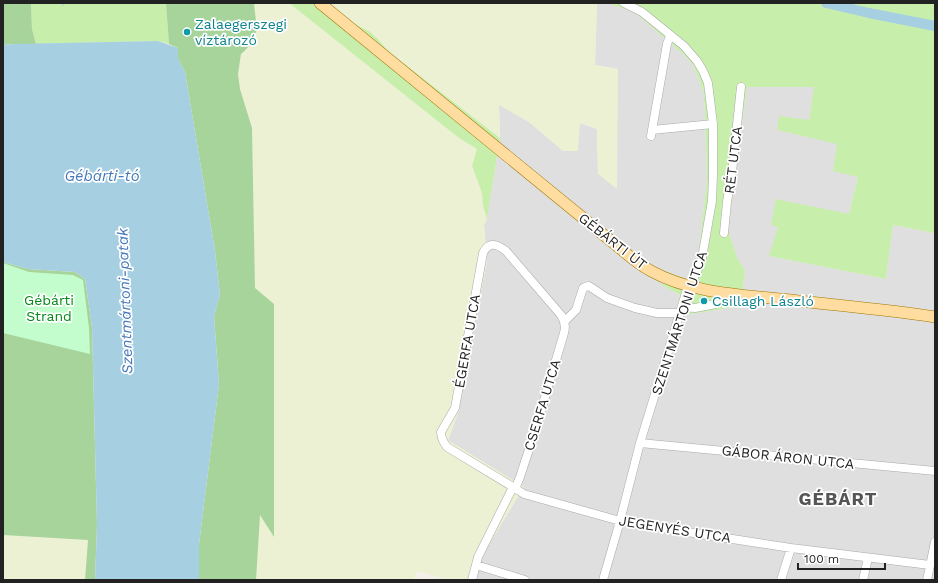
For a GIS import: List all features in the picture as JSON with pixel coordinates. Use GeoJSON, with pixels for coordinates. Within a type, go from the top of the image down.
{"type":"FeatureCollection","features":[{"type":"Feature","properties":{"kind":"main road","name":"GÉBÁRTI ÚT"},"geometry":{"type":"LineString","coordinates":[[320,3],[634,260],[652,271],[668,279],[688,286],[718,292],[935,317]]}},
{"type":"Feature","properties":{"kind":"street","name":"SZENTMÁRTONI UTCA"},"geometry":{"type":"LineString","coordinates":[[603,580],[640,443],[688,286],[697,272],[702,258],[712,201],[713,176],[713,124],[708,83],[698,61],[684,46],[642,12],[624,3]]}},
{"type":"Feature","properties":{"kind":"street"},"geometry":{"type":"LineString","coordinates":[[670,36],[667,44],[652,133],[713,124]]}},
{"type":"Feature","properties":{"kind":"street","name":"RÉT UTCA"},"geometry":{"type":"LineString","coordinates":[[724,233],[741,87]]}},
{"type":"Feature","properties":{"kind":"street"},"geometry":{"type":"LineString","coordinates":[[712,201],[727,202]]}},
{"type":"Feature","properties":{"kind":"street","name":"ÉGERFA UTCA"},"geometry":{"type":"LineString","coordinates":[[441,436],[442,429],[455,408],[484,250],[490,245],[499,246],[506,251],[565,321]]}},
{"type":"Feature","properties":{"kind":"street","name":"CSERFA UTCA"},"geometry":{"type":"LineString","coordinates":[[472,580],[481,552],[520,477],[564,333],[566,326],[565,321],[576,310],[583,288],[589,286],[600,295],[610,300],[657,313],[681,310]]}},
{"type":"Feature","properties":{"kind":"street"},"geometry":{"type":"LineString","coordinates":[[681,310],[716,304]]}},
{"type":"Feature","properties":{"kind":"street","name":"JEGENYÉS UTCA"},"geometry":{"type":"LineString","coordinates":[[441,436],[447,447],[529,496],[620,521],[791,548],[930,565]]}},
{"type":"Feature","properties":{"kind":"street","name":"GÁBOR ÁRON UTCA"},"geometry":{"type":"LineString","coordinates":[[640,443],[935,471]]}},
{"type":"Feature","properties":{"kind":"street"},"geometry":{"type":"LineString","coordinates":[[927,580],[935,542]]}},
{"type":"Feature","properties":{"kind":"street"},"geometry":{"type":"LineString","coordinates":[[781,580],[791,548]]}},
{"type":"Feature","properties":{"kind":"street"},"geometry":{"type":"LineString","coordinates":[[863,580],[868,558]]}},
{"type":"Feature","properties":{"kind":"street"},"geometry":{"type":"LineString","coordinates":[[476,565],[525,580]]}},
{"type":"Feature","properties":{"kind":"shaded area"},"geometry":{"type":"Polygon","coordinates":[[[597,3],[607,3],[634,12],[684,55],[693,65],[703,90],[707,180],[697,260],[693,274],[689,280],[667,272],[662,285],[680,295],[675,315],[685,315],[741,306],[745,270],[737,259],[728,229],[747,87],[815,87],[809,120],[837,144],[858,177],[849,214],[778,227],[770,256],[886,279],[893,225],[934,233],[935,226],[935,580],[473,580],[448,441],[458,413],[487,260],[484,225],[487,219],[500,138],[499,104],[529,122],[564,151],[579,123],[597,129],[598,174],[618,69],[595,65],[597,3]]]}},
{"type":"Feature","properties":{"kind":"green space"},"geometry":{"type":"Polygon","coordinates":[[[3,3],[31,3],[32,29],[36,44],[3,45],[3,3]]]}},
{"type":"Feature","properties":{"kind":"green space"},"geometry":{"type":"Polygon","coordinates":[[[31,3],[166,3],[169,44],[158,41],[36,44],[32,29],[31,3]]]}},
{"type":"Feature","properties":{"kind":"green space"},"geometry":{"type":"Polygon","coordinates":[[[166,3],[254,3],[256,25],[255,37],[248,48],[241,54],[238,74],[240,89],[252,128],[255,288],[274,304],[274,537],[260,515],[256,580],[199,580],[199,544],[219,384],[214,316],[220,295],[215,251],[185,72],[178,59],[178,48],[169,44],[166,3]]]}},
{"type":"Feature","properties":{"kind":"green space"},"geometry":{"type":"Polygon","coordinates":[[[254,3],[289,3],[459,138],[477,149],[472,166],[482,193],[483,206],[487,219],[484,225],[487,260],[458,413],[448,440],[524,487],[479,561],[473,580],[448,580],[417,571],[414,580],[256,580],[260,514],[273,536],[255,288],[252,128],[240,89],[238,74],[241,54],[249,48],[256,36],[254,3]]]}},
{"type":"Feature","properties":{"kind":"green space"},"geometry":{"type":"Polygon","coordinates":[[[289,3],[327,3],[350,22],[369,31],[389,52],[500,138],[487,219],[483,206],[482,193],[472,166],[477,149],[459,138],[289,3]]]}},
{"type":"Feature","properties":{"kind":"green space"},"geometry":{"type":"Polygon","coordinates":[[[327,3],[597,3],[595,65],[618,69],[617,189],[598,174],[597,128],[580,123],[578,151],[563,151],[529,122],[499,105],[500,138],[389,52],[378,39],[350,22],[327,3]]]}},
{"type":"Feature","properties":{"kind":"green space"},"geometry":{"type":"Polygon","coordinates":[[[607,3],[935,3],[934,233],[893,225],[886,279],[769,256],[778,227],[771,225],[776,199],[849,214],[858,177],[833,171],[837,144],[777,130],[779,116],[809,120],[814,87],[747,87],[728,229],[737,258],[745,270],[741,306],[685,315],[675,315],[680,295],[662,285],[667,272],[689,280],[693,274],[697,260],[707,180],[703,90],[693,65],[684,55],[634,12],[607,3]]]}},
{"type":"Feature","properties":{"kind":"green space"},"geometry":{"type":"Polygon","coordinates":[[[3,262],[28,269],[75,272],[85,279],[92,327],[97,525],[95,580],[85,580],[88,540],[3,535],[3,262]]]}},
{"type":"Feature","properties":{"kind":"green space","name":"Gébárti Strand"},"geometry":{"type":"Polygon","coordinates":[[[3,263],[29,272],[73,275],[83,280],[89,328],[90,354],[3,333],[3,263]]]}},
{"type":"Feature","properties":{"kind":"green space"},"geometry":{"type":"Polygon","coordinates":[[[3,535],[89,540],[85,580],[3,580],[3,535]]]}},
{"type":"Feature","properties":{"kind":"water","name":"Gébárti-tó"},"geometry":{"type":"Polygon","coordinates":[[[158,41],[178,48],[178,59],[185,72],[215,251],[220,295],[214,316],[219,384],[199,544],[199,580],[95,580],[97,525],[92,327],[85,279],[75,272],[28,269],[3,262],[3,45],[158,41]]]}},
{"type":"Feature","properties":{"kind":"waterway"},"geometry":{"type":"LineString","coordinates":[[826,3],[935,26]]}},
{"type":"Feature","properties":{"kind":"place","name":"Zalaegerszegi víztározó"},"geometry":{"type":"Point","coordinates":[187,32]}},
{"type":"Feature","properties":{"kind":"place","name":"Csillagh László"},"geometry":{"type":"Point","coordinates":[704,301]}},
{"type":"Feature","properties":{"kind":"district","name":"GÉBÁRT"},"geometry":{"type":"Point","coordinates":[838,499]}},
{"type":"Feature","properties":{"kind":"water label","name":"Szentmártoni-patak"},"geometry":{"type":"Point","coordinates":[125,301]}}]}
